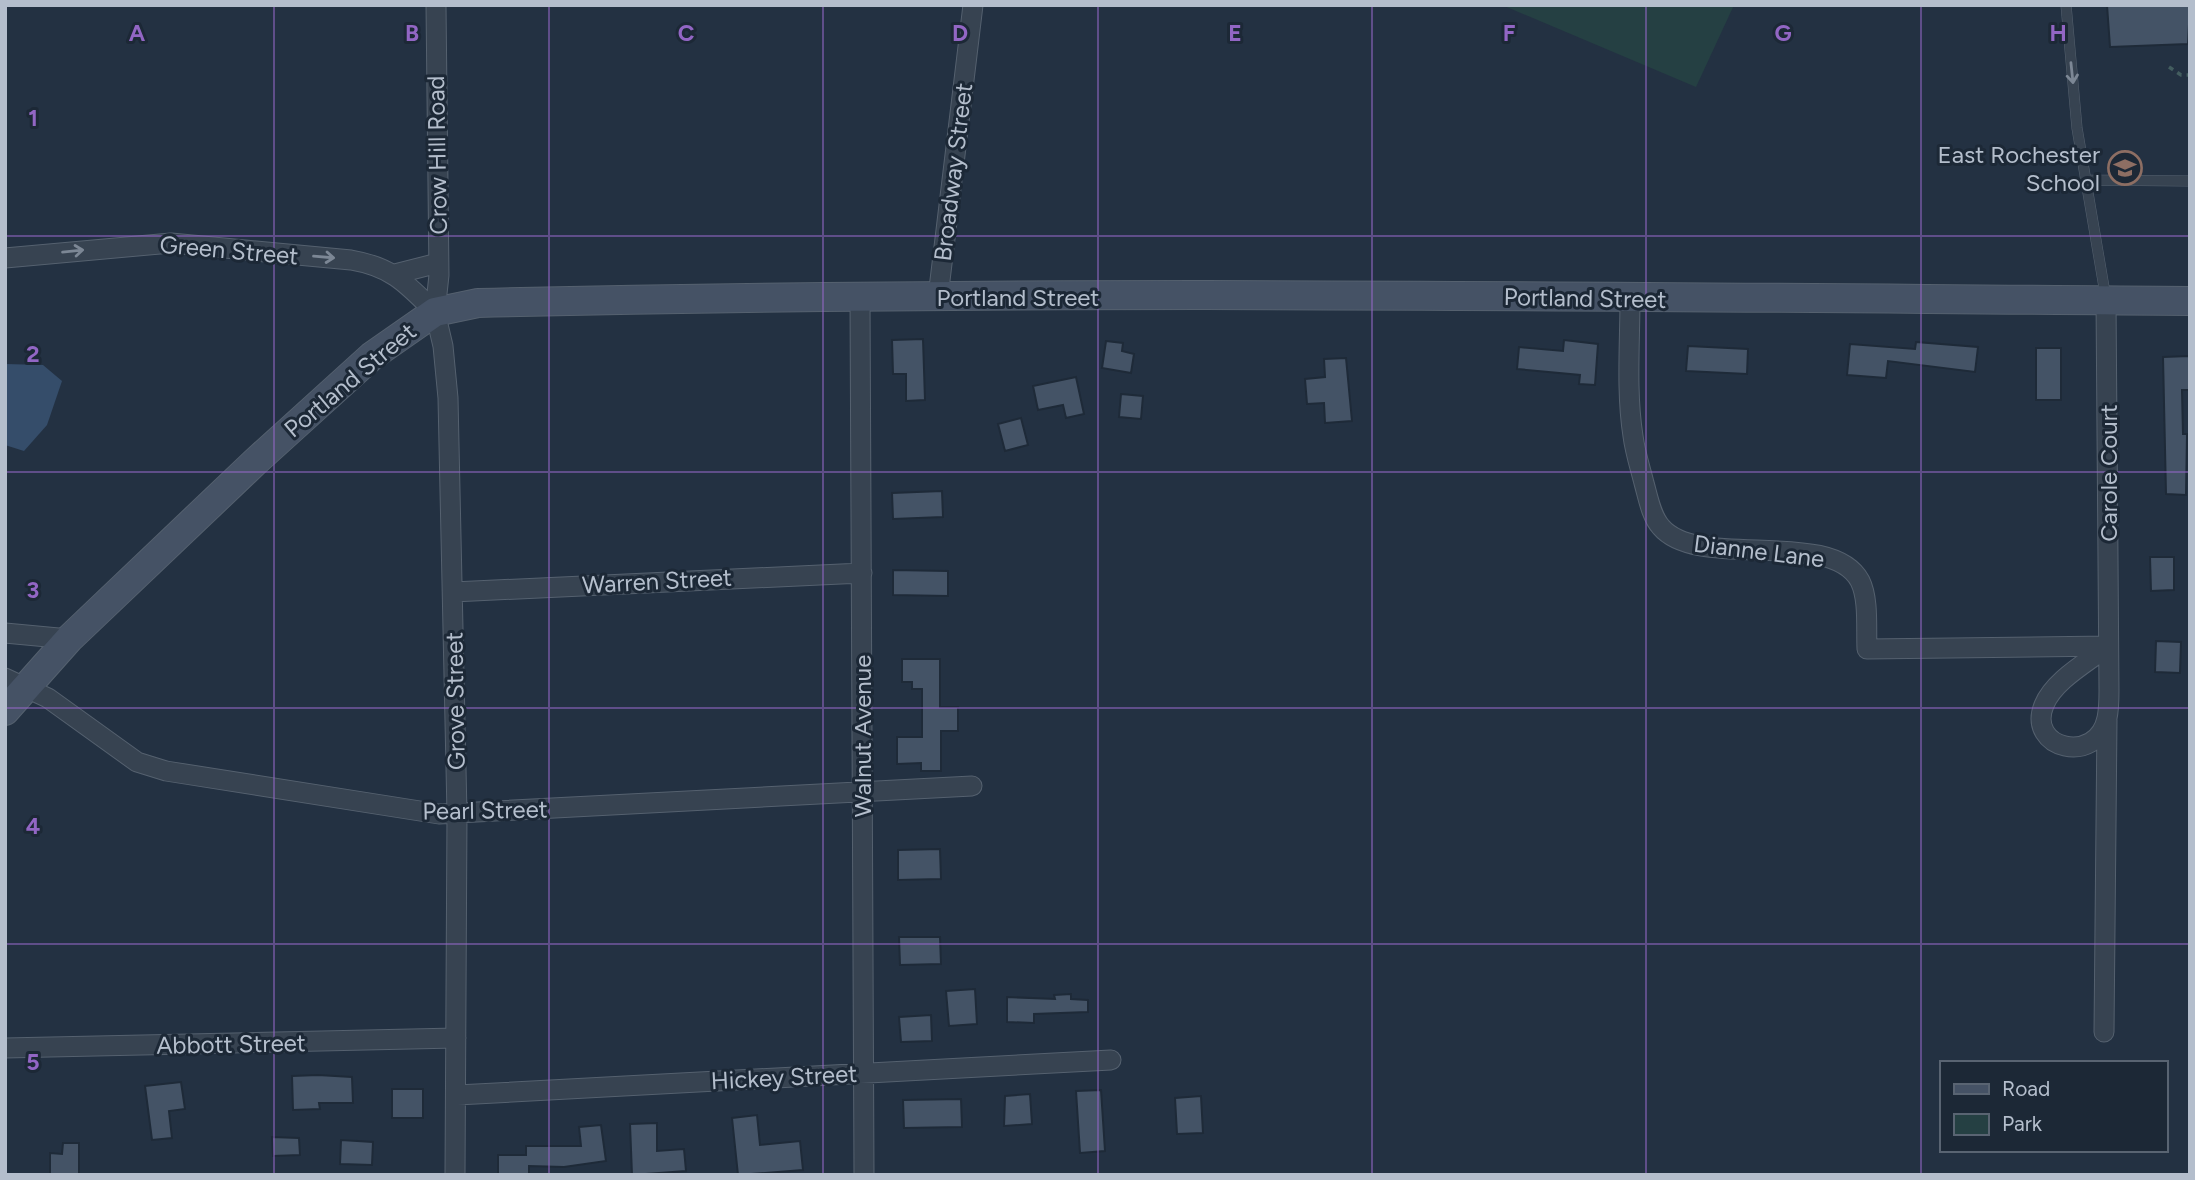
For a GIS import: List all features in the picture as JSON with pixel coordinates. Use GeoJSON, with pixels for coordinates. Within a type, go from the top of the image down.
{"type":"FeatureCollection","features":[{"type":"Feature","properties":{"kind":"street","name":"Crow Hill Road"},"geometry":{"type":"LineString","coordinates":[[435,312],[438,263],[436,5]]}},
{"type":"Feature","properties":{"kind":"street","name":"Broadway Street"},"geometry":{"type":"LineString","coordinates":[[939,297],[973,5]]}},
{"type":"Feature","properties":{"kind":"street","name":"Green Street"},"geometry":{"type":"LineString","coordinates":[[5,258],[171,243],[351,260],[371,263],[395,274],[435,312]]}},
{"type":"Feature","properties":{"kind":"street","name":"Crow Hill Road"},"geometry":{"type":"LineString","coordinates":[[395,274],[438,263]]}},
{"type":"Feature","properties":{"kind":"street","name":"Portland Street"},"geometry":{"type":"LineString","coordinates":[[5,711],[15,682],[69,639],[342,383],[397,335],[435,312],[478,303],[939,297],[2190,301]]}},
{"type":"Feature","properties":{"kind":"street","name":"Walnut Avenue"},"geometry":{"type":"LineString","coordinates":[[860,298],[864,1175]]}},
{"type":"Feature","properties":{"kind":"street","name":"Dianne Lane"},"geometry":{"type":"LineString","coordinates":[[1630,298],[1633,436],[1649,503],[1661,527],[1678,540],[1701,545],[1805,553],[1833,559],[1849,567],[1860,581],[1864,598],[1867,649],[2108,646]]}},
{"type":"Feature","properties":{"kind":"street","name":"Carole Court"},"geometry":{"type":"LineString","coordinates":[[2104,1032],[2108,646],[2106,300]]}},
{"type":"Feature","properties":{"kind":"street","name":"Grove Street"},"geometry":{"type":"LineString","coordinates":[[435,312],[443,346],[447,398],[453,592],[457,814],[455,1175]]}},
{"type":"Feature","properties":{"kind":"street","name":"Warren Street"},"geometry":{"type":"LineString","coordinates":[[453,592],[862,573]]}},
{"type":"Feature","properties":{"kind":"street"},"geometry":{"type":"LineString","coordinates":[[5,633],[69,639]]}},
{"type":"Feature","properties":{"kind":"street"},"geometry":{"type":"LineString","coordinates":[[2107,720],[2093,740],[2082,747],[2068,748],[2056,744],[2046,732],[2042,721],[2043,706],[2052,693],[2108,646]]}},
{"type":"Feature","properties":{"kind":"street","name":"Pearl Street"},"geometry":{"type":"LineString","coordinates":[[15,682],[48,698],[113,747],[147,765],[432,814],[972,786]]}},
{"type":"Feature","properties":{"kind":"street","name":"Abbott Street"},"geometry":{"type":"LineString","coordinates":[[5,1048],[456,1038]]}},
{"type":"Feature","properties":{"kind":"street","name":"Hickey Street"},"geometry":{"type":"LineString","coordinates":[[457,1095],[1111,1060]]}},
{"type":"Feature","properties":{"kind":"lane"},"geometry":{"type":"LineString","coordinates":[[2066,5],[2077,128],[2088,180],[2106,300]]}},
{"type":"Feature","properties":{"kind":"lane"},"geometry":{"type":"LineString","coordinates":[[2088,180],[2190,181]]}},
{"type":"Feature","properties":{"kind":"path"},"geometry":{"type":"LineString","coordinates":[[2169,67],[2181,75],[2190,75]]}},
{"type":"Feature","properties":{"kind":"green space"},"geometry":{"type":"Polygon","coordinates":[[[1502,5],[1734,5],[1696,87],[1502,5]]]}},
{"type":"Feature","properties":{"kind":"water"},"geometry":{"type":"Polygon","coordinates":[[[5,364],[43,365],[62,381],[47,425],[24,451],[5,445],[5,364]]]}},
{"type":"Feature","properties":{"kind":"building"},"geometry":{"type":"Polygon","coordinates":[[[2107,5],[2190,5],[2188,44],[2110,47],[2107,5]]]}},
{"type":"Feature","properties":{"kind":"building"},"geometry":{"type":"Polygon","coordinates":[[[923,339],[925,400],[906,401],[906,374],[893,374],[892,340],[923,339]]]}},
{"type":"Feature","properties":{"kind":"building"},"geometry":{"type":"Polygon","coordinates":[[[1564,340],[1598,344],[1595,385],[1579,384],[1580,375],[1517,369],[1519,347],[1563,351],[1564,340]]]}},
{"type":"Feature","properties":{"kind":"building"},"geometry":{"type":"Polygon","coordinates":[[[1106,341],[1123,343],[1122,351],[1134,354],[1131,373],[1102,368],[1106,341]]]}},
{"type":"Feature","properties":{"kind":"building"},"geometry":{"type":"Polygon","coordinates":[[[1916,342],[1978,347],[1975,372],[1888,361],[1886,378],[1847,375],[1850,344],[1915,349],[1916,342]]]}},
{"type":"Feature","properties":{"kind":"building"},"geometry":{"type":"Polygon","coordinates":[[[1688,346],[1748,349],[1747,374],[1686,371],[1688,346]]]}},
{"type":"Feature","properties":{"kind":"building"},"geometry":{"type":"Polygon","coordinates":[[[2036,348],[2061,348],[2061,400],[2036,400],[2036,348]]]}},
{"type":"Feature","properties":{"kind":"building"},"geometry":{"type":"Polygon","coordinates":[[[2189,356],[2190,390],[2182,390],[2183,434],[2187,434],[2186,495],[2166,494],[2163,357],[2189,356]]]}},
{"type":"Feature","properties":{"kind":"building"},"geometry":{"type":"Polygon","coordinates":[[[1346,358],[1352,421],[1325,423],[1324,403],[1307,404],[1305,379],[1325,377],[1324,359],[1346,358]]]}},
{"type":"Feature","properties":{"kind":"building"},"geometry":{"type":"Polygon","coordinates":[[[1076,377],[1084,414],[1066,418],[1063,405],[1038,410],[1033,386],[1076,377]]]}},
{"type":"Feature","properties":{"kind":"building"},"geometry":{"type":"Polygon","coordinates":[[[1121,394],[1143,396],[1141,419],[1119,417],[1121,394]]]}},
{"type":"Feature","properties":{"kind":"building"},"geometry":{"type":"Polygon","coordinates":[[[1021,418],[1028,445],[1005,451],[998,424],[1021,418]]]}},
{"type":"Feature","properties":{"kind":"building"},"geometry":{"type":"Polygon","coordinates":[[[942,491],[943,517],[893,519],[892,493],[942,491]]]}},
{"type":"Feature","properties":{"kind":"building"},"geometry":{"type":"Polygon","coordinates":[[[2150,557],[2174,557],[2174,590],[2151,591],[2150,557]]]}},
{"type":"Feature","properties":{"kind":"building"},"geometry":{"type":"Polygon","coordinates":[[[893,570],[948,571],[948,596],[893,595],[893,570]]]}},
{"type":"Feature","properties":{"kind":"building"},"geometry":{"type":"Polygon","coordinates":[[[2156,641],[2181,642],[2180,673],[2155,672],[2156,641]]]}},
{"type":"Feature","properties":{"kind":"building"},"geometry":{"type":"Polygon","coordinates":[[[902,659],[940,659],[940,707],[958,707],[958,731],[941,731],[941,771],[921,771],[921,763],[897,764],[897,737],[922,737],[922,689],[912,689],[912,682],[902,682],[902,659]]]}},
{"type":"Feature","properties":{"kind":"building"},"geometry":{"type":"Polygon","coordinates":[[[940,849],[941,879],[898,880],[898,850],[940,849]]]}},
{"type":"Feature","properties":{"kind":"building"},"geometry":{"type":"Polygon","coordinates":[[[899,937],[940,937],[941,964],[900,965],[899,937]]]}},
{"type":"Feature","properties":{"kind":"building"},"geometry":{"type":"Polygon","coordinates":[[[975,989],[977,1024],[949,1026],[946,991],[975,989]]]}},
{"type":"Feature","properties":{"kind":"building"},"geometry":{"type":"Polygon","coordinates":[[[1071,994],[1071,999],[1088,1000],[1088,1012],[1034,1014],[1034,1023],[1007,1022],[1007,997],[1055,999],[1054,995],[1071,994]]]}},
{"type":"Feature","properties":{"kind":"building"},"geometry":{"type":"Polygon","coordinates":[[[931,1015],[932,1041],[901,1042],[899,1017],[931,1015]]]}},
{"type":"Feature","properties":{"kind":"building"},"geometry":{"type":"Polygon","coordinates":[[[292,1076],[352,1077],[353,1103],[319,1103],[320,1109],[293,1110],[292,1076]]]}},
{"type":"Feature","properties":{"kind":"building"},"geometry":{"type":"Polygon","coordinates":[[[181,1082],[185,1109],[169,1111],[172,1138],[152,1140],[145,1086],[181,1082]]]}},
{"type":"Feature","properties":{"kind":"building"},"geometry":{"type":"Polygon","coordinates":[[[392,1089],[423,1089],[423,1118],[392,1118],[392,1089]]]}},
{"type":"Feature","properties":{"kind":"building"},"geometry":{"type":"Polygon","coordinates":[[[1101,1090],[1105,1151],[1080,1153],[1076,1091],[1101,1090]]]}},
{"type":"Feature","properties":{"kind":"building"},"geometry":{"type":"Polygon","coordinates":[[[1030,1094],[1032,1124],[1004,1126],[1005,1096],[1030,1094]]]}},
{"type":"Feature","properties":{"kind":"building"},"geometry":{"type":"Polygon","coordinates":[[[1201,1096],[1203,1133],[1177,1134],[1175,1098],[1201,1096]]]}},
{"type":"Feature","properties":{"kind":"building"},"geometry":{"type":"Polygon","coordinates":[[[961,1099],[962,1127],[904,1128],[903,1100],[961,1099]]]}},
{"type":"Feature","properties":{"kind":"building"},"geometry":{"type":"Polygon","coordinates":[[[757,1115],[760,1145],[800,1141],[803,1170],[738,1175],[732,1118],[757,1115]]]}},
{"type":"Feature","properties":{"kind":"building"},"geometry":{"type":"Polygon","coordinates":[[[657,1123],[657,1151],[684,1149],[686,1171],[632,1175],[630,1124],[657,1123]]]}},
{"type":"Feature","properties":{"kind":"building"},"geometry":{"type":"Polygon","coordinates":[[[601,1125],[606,1161],[564,1167],[529,1166],[529,1175],[498,1175],[498,1155],[526,1155],[526,1146],[581,1146],[579,1127],[601,1125]]]}},
{"type":"Feature","properties":{"kind":"building"},"geometry":{"type":"Polygon","coordinates":[[[272,1137],[299,1138],[300,1155],[273,1156],[272,1137]]]}},
{"type":"Feature","properties":{"kind":"building"},"geometry":{"type":"Polygon","coordinates":[[[341,1140],[373,1142],[372,1165],[340,1164],[341,1140]]]}},
{"type":"Feature","properties":{"kind":"building"},"geometry":{"type":"Polygon","coordinates":[[[63,1143],[79,1143],[79,1175],[50,1175],[50,1153],[62,1154],[63,1143]]]}},
{"type":"Feature","properties":{"kind":"place","name":"East Rochester School"},"geometry":{"type":"Point","coordinates":[2125,168]}}]}
